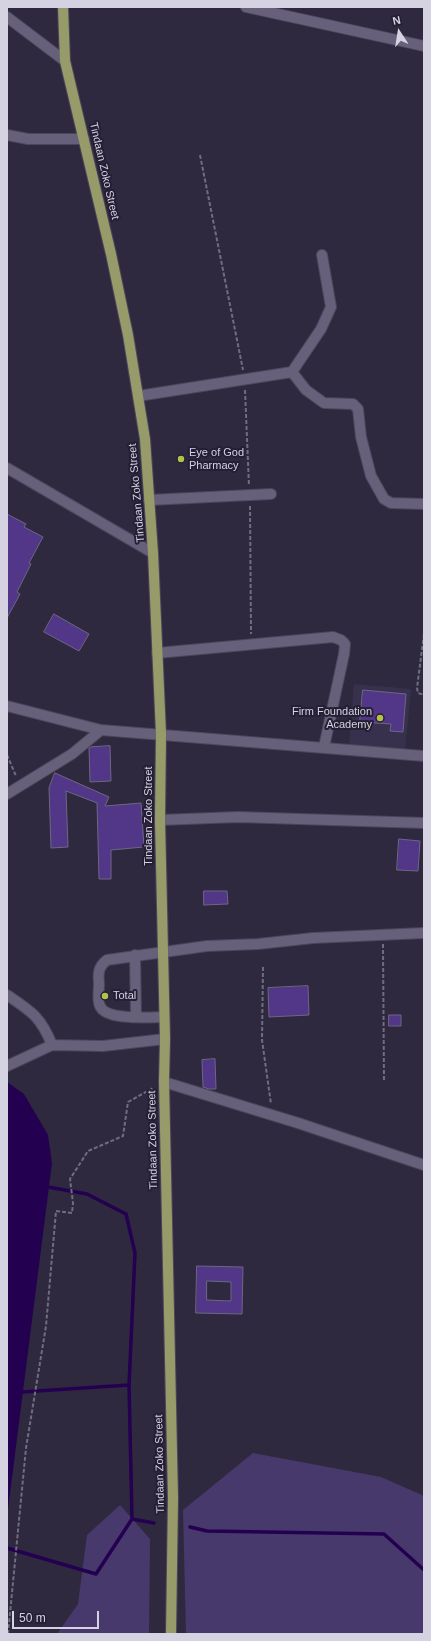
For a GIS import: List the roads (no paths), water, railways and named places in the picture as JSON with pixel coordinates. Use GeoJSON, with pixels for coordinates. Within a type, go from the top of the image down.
{"type":"FeatureCollection","features":[{"type":"Feature","properties":{"kind":"main road","name":"Tindaan Zoko Street"},"geometry":{"type":"LineString","coordinates":[[63,7],[65,61],[125,320],[138,396],[145,439],[154,553],[161,734],[160,820],[165,1039],[164,1082],[173,1490],[171,1634]]}},
{"type":"Feature","properties":{"kind":"street"},"geometry":{"type":"LineString","coordinates":[[246,7],[279,10],[424,46]]}},
{"type":"Feature","properties":{"kind":"street"},"geometry":{"type":"LineString","coordinates":[[7,17],[65,61]]}},
{"type":"Feature","properties":{"kind":"street"},"geometry":{"type":"LineString","coordinates":[[7,135],[28,139],[84,139]]}},
{"type":"Feature","properties":{"kind":"street"},"geometry":{"type":"LineString","coordinates":[[138,396],[292,372],[321,329],[331,307],[322,255]]}},
{"type":"Feature","properties":{"kind":"street"},"geometry":{"type":"LineString","coordinates":[[292,372],[306,390],[324,403],[353,404],[358,409],[361,437],[371,476],[384,499],[390,503],[424,504]]}},
{"type":"Feature","properties":{"kind":"street"},"geometry":{"type":"LineString","coordinates":[[7,468],[154,553]]}},
{"type":"Feature","properties":{"kind":"street"},"geometry":{"type":"LineString","coordinates":[[149,500],[271,494]]}},
{"type":"Feature","properties":{"kind":"street"},"geometry":{"type":"LineString","coordinates":[[158,653],[333,637],[340,640],[345,644],[324,747]]}},
{"type":"Feature","properties":{"kind":"street"},"geometry":{"type":"LineString","coordinates":[[7,706],[101,730],[424,756]]}},
{"type":"Feature","properties":{"kind":"street"},"geometry":{"type":"LineString","coordinates":[[7,794],[72,754],[101,730]]}},
{"type":"Feature","properties":{"kind":"street"},"geometry":{"type":"LineString","coordinates":[[160,820],[238,818],[424,823]]}},
{"type":"Feature","properties":{"kind":"street"},"geometry":{"type":"LineString","coordinates":[[164,1017],[136,1017],[113,1015],[105,1012],[100,1006],[98,972],[102,964],[108,960],[206,946],[424,933]]}},
{"type":"Feature","properties":{"kind":"street"},"geometry":{"type":"LineString","coordinates":[[135,956],[136,1017]]}},
{"type":"Feature","properties":{"kind":"street"},"geometry":{"type":"LineString","coordinates":[[7,995],[29,1009],[45,1028],[52,1044]]}},
{"type":"Feature","properties":{"kind":"street"},"geometry":{"type":"LineString","coordinates":[[7,1066],[52,1044],[103,1046],[165,1039]]}},
{"type":"Feature","properties":{"kind":"street"},"geometry":{"type":"LineString","coordinates":[[164,1082],[424,1165]]}},
{"type":"Feature","properties":{"kind":"waterway"},"geometry":{"type":"LineString","coordinates":[[48,1187],[87,1194],[126,1214],[135,1253],[129,1385],[132,1519]]}},
{"type":"Feature","properties":{"kind":"waterway"},"geometry":{"type":"LineString","coordinates":[[22,1392],[129,1385]]}},
{"type":"Feature","properties":{"kind":"waterway"},"geometry":{"type":"LineString","coordinates":[[7,1548],[96,1574],[132,1519],[154,1523]]}},
{"type":"Feature","properties":{"kind":"waterway"},"geometry":{"type":"LineString","coordinates":[[190,1527],[207,1531],[384,1534],[424,1570]]}},
{"type":"Feature","properties":{"kind":"place","name":"Eye of God Pharmacy"},"geometry":{"type":"Point","coordinates":[181,459]}},
{"type":"Feature","properties":{"kind":"place","name":"Firm Foundation Academy"},"geometry":{"type":"Point","coordinates":[380,718]}},
{"type":"Feature","properties":{"kind":"place","name":"Total"},"geometry":{"type":"Point","coordinates":[105,996]}}]}
